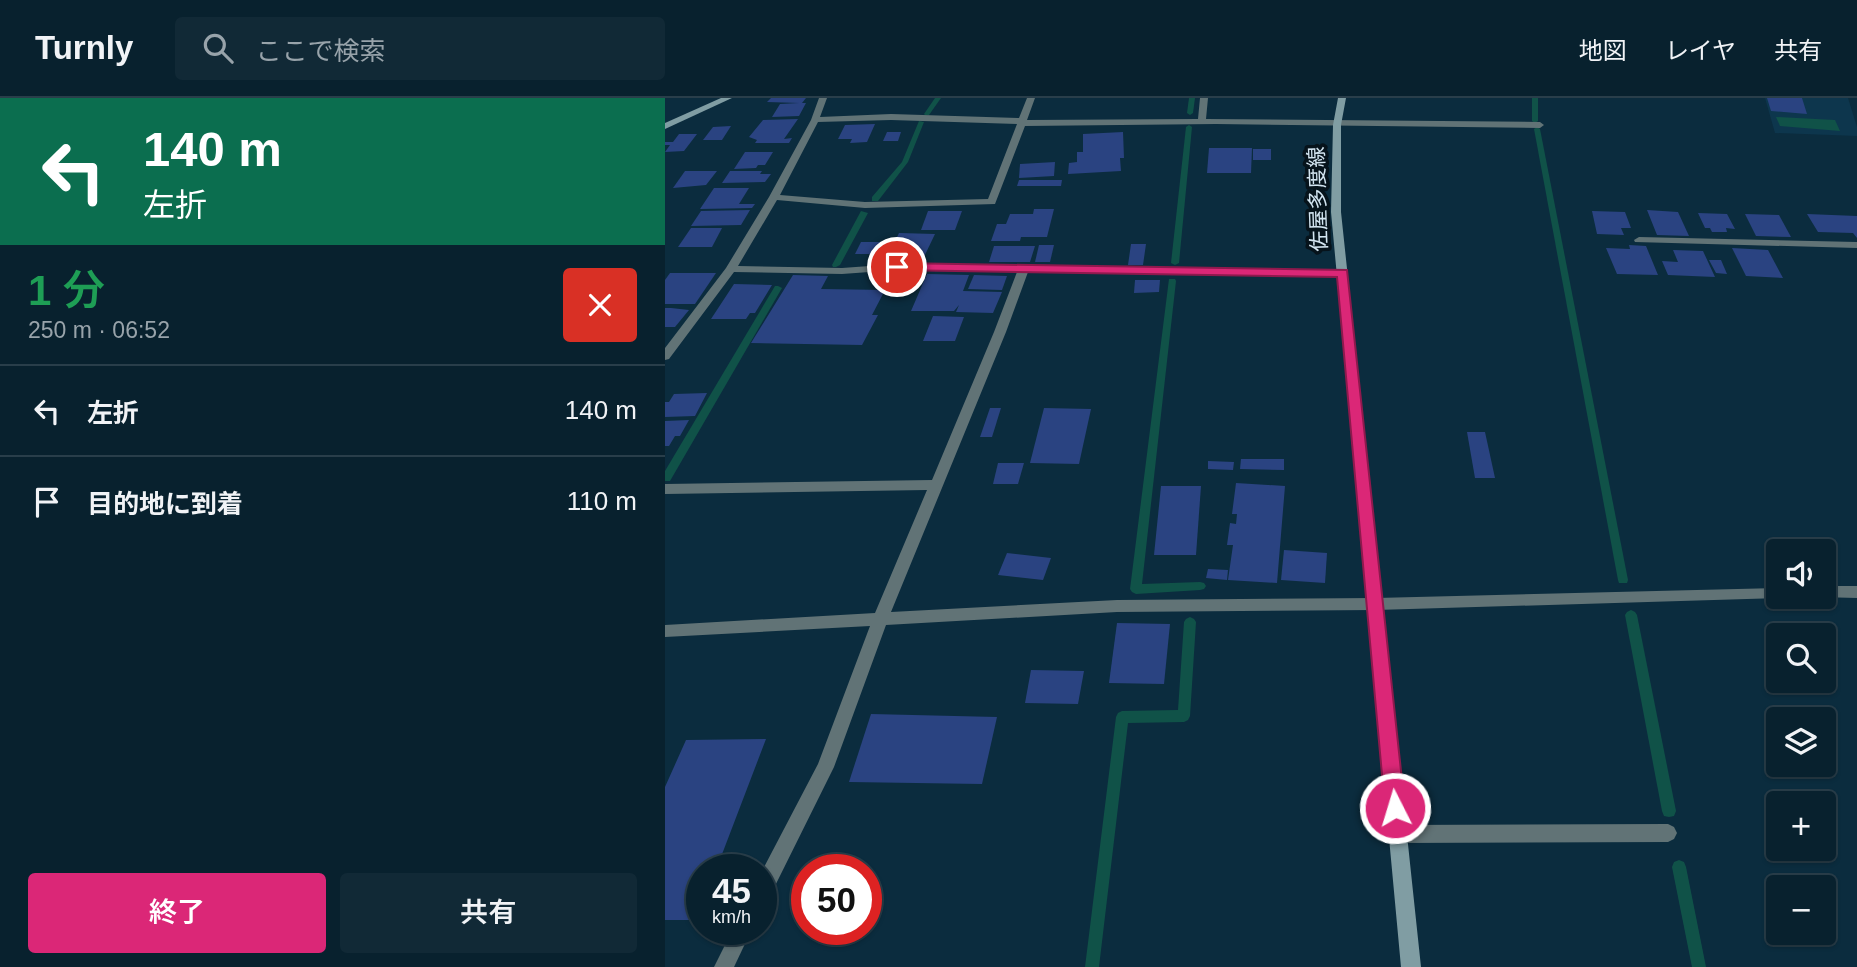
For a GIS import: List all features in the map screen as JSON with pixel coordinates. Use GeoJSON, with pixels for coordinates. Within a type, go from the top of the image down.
{"type":"FeatureCollection","features":[{"type":"Feature","properties":{"kind":"main road"},"geometry":{"type":"LineString","coordinates":[[665,127],[727,98]]}},
{"type":"Feature","properties":{"kind":"main road","name":"佐屋多度線"},"geometry":{"type":"LineString","coordinates":[[1342,98],[1337,125],[1335,199],[1411,967]]}},
{"type":"Feature","properties":{"kind":"street"},"geometry":{"type":"LineString","coordinates":[[665,356],[731,269],[774,197],[815,120],[823,98]]}},
{"type":"Feature","properties":{"kind":"street"},"geometry":{"type":"LineString","coordinates":[[774,197],[865,205],[992,202],[1031,98]]}},
{"type":"Feature","properties":{"kind":"street"},"geometry":{"type":"LineString","coordinates":[[1202,121],[1204,98]]}},
{"type":"Feature","properties":{"kind":"street"},"geometry":{"type":"LineString","coordinates":[[815,120],[891,117],[1021,122],[1540,125]]}},
{"type":"Feature","properties":{"kind":"street"},"geometry":{"type":"LineString","coordinates":[[1639,240],[1857,245]]}},
{"type":"Feature","properties":{"kind":"street"},"geometry":{"type":"LineString","coordinates":[[731,269],[842,271],[897,267],[1342,273]]}},
{"type":"Feature","properties":{"kind":"street"},"geometry":{"type":"LineString","coordinates":[[777,861],[825,766],[880,620],[1000,332],[1023,270]]}},
{"type":"Feature","properties":{"kind":"street"},"geometry":{"type":"LineString","coordinates":[[665,489],[936,485]]}},
{"type":"Feature","properties":{"kind":"street"},"geometry":{"type":"LineString","coordinates":[[1836,592],[1857,592]]}},
{"type":"Feature","properties":{"kind":"street"},"geometry":{"type":"LineString","coordinates":[[665,631],[1117,606],[1376,604],[1766,594]]}},
{"type":"Feature","properties":{"kind":"street"},"geometry":{"type":"LineString","coordinates":[[1398,834],[1668,833]]}},
{"type":"Feature","properties":{"kind":"street"},"geometry":{"type":"LineString","coordinates":[[724,967],[735,945]]}},
{"type":"Feature","properties":{"kind":"shaded area"},"geometry":{"type":"Polygon","coordinates":[[[1765,98],[1848,98],[1857,136],[1775,133],[1765,98]]]}},
{"type":"Feature","properties":{"kind":"shaded area"},"geometry":{"type":"Polygon","coordinates":[[[1776,117],[1835,120],[1840,131],[1780,126],[1776,117]]]}},
{"type":"Feature","properties":{"kind":"building"},"geometry":{"type":"Polygon","coordinates":[[[771,98],[806,98],[802,103],[806,103],[799,116],[772,117],[780,104],[799,103],[767,102],[771,98]]]}},
{"type":"Feature","properties":{"kind":"building"},"geometry":{"type":"Polygon","coordinates":[[[1767,98],[1802,98],[1807,114],[1771,111],[1767,98]]]}},
{"type":"Feature","properties":{"kind":"building"},"geometry":{"type":"Polygon","coordinates":[[[798,119],[784,139],[792,138],[789,143],[755,143],[757,140],[749,137],[763,120],[798,119]]]}},
{"type":"Feature","properties":{"kind":"building"},"geometry":{"type":"Polygon","coordinates":[[[875,124],[867,142],[850,143],[852,139],[838,139],[845,125],[875,124]]]}},
{"type":"Feature","properties":{"kind":"building"},"geometry":{"type":"Polygon","coordinates":[[[731,126],[722,140],[703,140],[713,127],[731,126]]]}},
{"type":"Feature","properties":{"kind":"building"},"geometry":{"type":"Polygon","coordinates":[[[887,132],[901,132],[898,141],[883,141],[887,132]]]}},
{"type":"Feature","properties":{"kind":"building"},"geometry":{"type":"Polygon","coordinates":[[[1123,132],[1124,158],[1120,158],[1121,171],[1068,174],[1069,163],[1077,162],[1077,152],[1083,152],[1083,134],[1123,132]]]}},
{"type":"Feature","properties":{"kind":"building"},"geometry":{"type":"Polygon","coordinates":[[[679,134],[697,134],[684,151],[665,152],[670,145],[665,145],[665,142],[673,142],[679,134]]]}},
{"type":"Feature","properties":{"kind":"building"},"geometry":{"type":"Polygon","coordinates":[[[1209,148],[1252,148],[1251,173],[1207,173],[1209,148]]]}},
{"type":"Feature","properties":{"kind":"building"},"geometry":{"type":"Polygon","coordinates":[[[1253,149],[1271,149],[1271,160],[1253,160],[1253,149]]]}},
{"type":"Feature","properties":{"kind":"building"},"geometry":{"type":"Polygon","coordinates":[[[745,152],[773,152],[765,165],[734,169],[745,152]]]}},
{"type":"Feature","properties":{"kind":"building"},"geometry":{"type":"Polygon","coordinates":[[[1055,162],[1054,176],[1019,178],[1020,164],[1055,162]]]}},
{"type":"Feature","properties":{"kind":"building"},"geometry":{"type":"Polygon","coordinates":[[[685,171],[717,171],[706,185],[673,188],[685,171]]]}},
{"type":"Feature","properties":{"kind":"building"},"geometry":{"type":"Polygon","coordinates":[[[730,171],[762,171],[760,174],[771,174],[765,182],[722,183],[730,171]]]}},
{"type":"Feature","properties":{"kind":"building"},"geometry":{"type":"Polygon","coordinates":[[[1019,180],[1062,180],[1061,186],[1017,186],[1019,180]]]}},
{"type":"Feature","properties":{"kind":"building"},"geometry":{"type":"Polygon","coordinates":[[[714,188],[749,188],[739,204],[755,204],[752,208],[700,209],[714,188]]]}},
{"type":"Feature","properties":{"kind":"building"},"geometry":{"type":"Polygon","coordinates":[[[1034,209],[1054,209],[1047,237],[991,241],[997,224],[1006,224],[1010,214],[1033,214],[1034,209]]]}},
{"type":"Feature","properties":{"kind":"building"},"geometry":{"type":"Polygon","coordinates":[[[750,210],[741,225],[691,226],[701,211],[750,210]]]}},
{"type":"Feature","properties":{"kind":"building"},"geometry":{"type":"Polygon","coordinates":[[[1647,210],[1678,212],[1689,236],[1657,235],[1647,210]]]}},
{"type":"Feature","properties":{"kind":"building"},"geometry":{"type":"Polygon","coordinates":[[[928,211],[962,211],[955,230],[921,230],[928,211]]]}},
{"type":"Feature","properties":{"kind":"building"},"geometry":{"type":"Polygon","coordinates":[[[1592,211],[1625,212],[1631,228],[1621,228],[1624,235],[1597,234],[1592,211]]]}},
{"type":"Feature","properties":{"kind":"building"},"geometry":{"type":"Polygon","coordinates":[[[1698,213],[1727,214],[1735,229],[1726,228],[1727,232],[1712,232],[1710,228],[1705,228],[1698,213]]]}},
{"type":"Feature","properties":{"kind":"building"},"geometry":{"type":"Polygon","coordinates":[[[1745,214],[1779,215],[1791,237],[1756,236],[1745,214]]]}},
{"type":"Feature","properties":{"kind":"building"},"geometry":{"type":"Polygon","coordinates":[[[1807,214],[1857,216],[1857,238],[1853,233],[1818,232],[1807,214]]]}},
{"type":"Feature","properties":{"kind":"building"},"geometry":{"type":"Polygon","coordinates":[[[691,228],[722,228],[712,247],[678,247],[691,228]]]}},
{"type":"Feature","properties":{"kind":"building"},"geometry":{"type":"Polygon","coordinates":[[[899,233],[935,234],[923,259],[887,258],[899,233]]]}},
{"type":"Feature","properties":{"kind":"building"},"geometry":{"type":"Polygon","coordinates":[[[861,242],[880,242],[873,254],[855,254],[861,242]]]}},
{"type":"Feature","properties":{"kind":"building"},"geometry":{"type":"Polygon","coordinates":[[[1131,244],[1146,244],[1143,265],[1128,265],[1131,244]]]}},
{"type":"Feature","properties":{"kind":"building"},"geometry":{"type":"Polygon","coordinates":[[[1039,245],[1054,245],[1050,262],[1035,262],[1039,245]]]}},
{"type":"Feature","properties":{"kind":"building"},"geometry":{"type":"Polygon","coordinates":[[[1629,245],[1646,246],[1658,275],[1617,274],[1606,248],[1630,249],[1629,245]]]}},
{"type":"Feature","properties":{"kind":"building"},"geometry":{"type":"Polygon","coordinates":[[[994,246],[1035,246],[1030,262],[989,262],[994,246]]]}},
{"type":"Feature","properties":{"kind":"building"},"geometry":{"type":"Polygon","coordinates":[[[1732,248],[1768,250],[1783,278],[1746,276],[1732,248]]]}},
{"type":"Feature","properties":{"kind":"building"},"geometry":{"type":"Polygon","coordinates":[[[1673,250],[1703,251],[1715,277],[1668,275],[1662,261],[1678,262],[1673,250]]]}},
{"type":"Feature","properties":{"kind":"building"},"geometry":{"type":"Polygon","coordinates":[[[1709,260],[1721,260],[1727,274],[1716,273],[1709,260]]]}},
{"type":"Feature","properties":{"kind":"building"},"geometry":{"type":"Polygon","coordinates":[[[670,273],[716,273],[695,304],[665,304],[665,280],[670,273]]]}},
{"type":"Feature","properties":{"kind":"building"},"geometry":{"type":"Polygon","coordinates":[[[927,274],[969,275],[963,291],[1002,292],[993,313],[956,312],[959,305],[954,311],[911,311],[927,274]]]}},
{"type":"Feature","properties":{"kind":"building"},"geometry":{"type":"Polygon","coordinates":[[[793,275],[828,276],[821,289],[885,290],[872,315],[878,315],[862,345],[751,343],[793,275]]]}},
{"type":"Feature","properties":{"kind":"building"},"geometry":{"type":"Polygon","coordinates":[[[974,275],[1007,276],[1002,290],[968,289],[974,275]]]}},
{"type":"Feature","properties":{"kind":"building"},"geometry":{"type":"Polygon","coordinates":[[[1135,280],[1160,280],[1159,292],[1134,293],[1135,280]]]}},
{"type":"Feature","properties":{"kind":"building"},"geometry":{"type":"Polygon","coordinates":[[[734,284],[772,285],[755,313],[750,313],[746,319],[711,319],[734,284]]]}},
{"type":"Feature","properties":{"kind":"building"},"geometry":{"type":"Polygon","coordinates":[[[665,308],[689,310],[675,327],[665,327],[665,308]]]}},
{"type":"Feature","properties":{"kind":"building"},"geometry":{"type":"Polygon","coordinates":[[[933,316],[964,317],[955,341],[923,341],[933,316]]]}},
{"type":"Feature","properties":{"kind":"building"},"geometry":{"type":"Polygon","coordinates":[[[707,393],[695,416],[665,417],[665,402],[669,402],[674,394],[707,393]]]}},
{"type":"Feature","properties":{"kind":"building"},"geometry":{"type":"Polygon","coordinates":[[[990,408],[1001,408],[992,437],[980,437],[990,408]]]}},
{"type":"Feature","properties":{"kind":"building"},"geometry":{"type":"Polygon","coordinates":[[[1044,408],[1091,409],[1079,464],[1030,463],[1044,408]]]}},
{"type":"Feature","properties":{"kind":"building"},"geometry":{"type":"Polygon","coordinates":[[[689,420],[680,436],[675,436],[669,446],[665,446],[665,421],[689,420]]]}},
{"type":"Feature","properties":{"kind":"building"},"geometry":{"type":"Polygon","coordinates":[[[1467,432],[1485,432],[1495,478],[1475,478],[1467,432]]]}},
{"type":"Feature","properties":{"kind":"building"},"geometry":{"type":"Polygon","coordinates":[[[1241,459],[1284,459],[1284,470],[1240,469],[1241,459]]]}},
{"type":"Feature","properties":{"kind":"building"},"geometry":{"type":"Polygon","coordinates":[[[1208,461],[1234,462],[1233,470],[1208,469],[1208,461]]]}},
{"type":"Feature","properties":{"kind":"building"},"geometry":{"type":"Polygon","coordinates":[[[998,463],[1024,463],[1018,484],[993,484],[998,463]]]}},
{"type":"Feature","properties":{"kind":"building"},"geometry":{"type":"Polygon","coordinates":[[[1236,483],[1285,486],[1277,583],[1228,580],[1233,545],[1227,545],[1230,523],[1236,524],[1237,514],[1232,514],[1236,483]]]}},
{"type":"Feature","properties":{"kind":"building"},"geometry":{"type":"Polygon","coordinates":[[[1161,486],[1201,486],[1196,555],[1154,555],[1161,486]]]}},
{"type":"Feature","properties":{"kind":"building"},"geometry":{"type":"Polygon","coordinates":[[[1284,550],[1327,553],[1325,583],[1281,580],[1284,550]]]}},
{"type":"Feature","properties":{"kind":"building"},"geometry":{"type":"Polygon","coordinates":[[[1007,553],[1051,558],[1043,580],[998,575],[1007,553]]]}},
{"type":"Feature","properties":{"kind":"building"},"geometry":{"type":"Polygon","coordinates":[[[1208,569],[1228,570],[1227,580],[1206,578],[1208,569]]]}},
{"type":"Feature","properties":{"kind":"building"},"geometry":{"type":"Polygon","coordinates":[[[1117,623],[1170,624],[1164,684],[1109,683],[1117,623]]]}},
{"type":"Feature","properties":{"kind":"building"},"geometry":{"type":"Polygon","coordinates":[[[1031,670],[1084,671],[1078,704],[1025,703],[1031,670]]]}},
{"type":"Feature","properties":{"kind":"building"},"geometry":{"type":"Polygon","coordinates":[[[871,714],[997,717],[982,784],[849,782],[871,714]]]}},
{"type":"Feature","properties":{"kind":"building"},"geometry":{"type":"Polygon","coordinates":[[[766,739],[722,854],[686,854],[686,920],[665,920],[665,787],[686,740],[766,739]]]}},
{"type":"Feature","properties":{"kind":"waterway"},"geometry":{"type":"LineString","coordinates":[[927,114],[938,98]]}},
{"type":"Feature","properties":{"kind":"waterway"},"geometry":{"type":"LineString","coordinates":[[1190,113],[1192,98]]}},
{"type":"Feature","properties":{"kind":"waterway"},"geometry":{"type":"LineString","coordinates":[[1535,98],[1535,121]]}},
{"type":"Feature","properties":{"kind":"waterway"},"geometry":{"type":"LineString","coordinates":[[875,199],[905,162],[921,122]]}},
{"type":"Feature","properties":{"kind":"waterway"},"geometry":{"type":"LineString","coordinates":[[1175,263],[1189,127]]}},
{"type":"Feature","properties":{"kind":"waterway"},"geometry":{"type":"LineString","coordinates":[[1537,129],[1623,580]]}},
{"type":"Feature","properties":{"kind":"waterway"},"geometry":{"type":"LineString","coordinates":[[836,265],[864,213]]}},
{"type":"Feature","properties":{"kind":"waterway"},"geometry":{"type":"LineString","coordinates":[[1172,281],[1136,589],[1200,586]]}},
{"type":"Feature","properties":{"kind":"waterway"},"geometry":{"type":"LineString","coordinates":[[666,478],[778,288]]}},
{"type":"Feature","properties":{"kind":"waterway"},"geometry":{"type":"LineString","coordinates":[[1631,615],[1669,811]]}},
{"type":"Feature","properties":{"kind":"waterway"},"geometry":{"type":"LineString","coordinates":[[1092,967],[1122,717],[1184,716],[1190,622]]}},
{"type":"Feature","properties":{"kind":"waterway"},"geometry":{"type":"LineString","coordinates":[[1679,867],[1699,967]]}},
{"type":"Feature","properties":{"kind":"route"},"geometry":{"type":"LineString","coordinates":[[897,267],[1342,273],[1395,808]]}}]}
